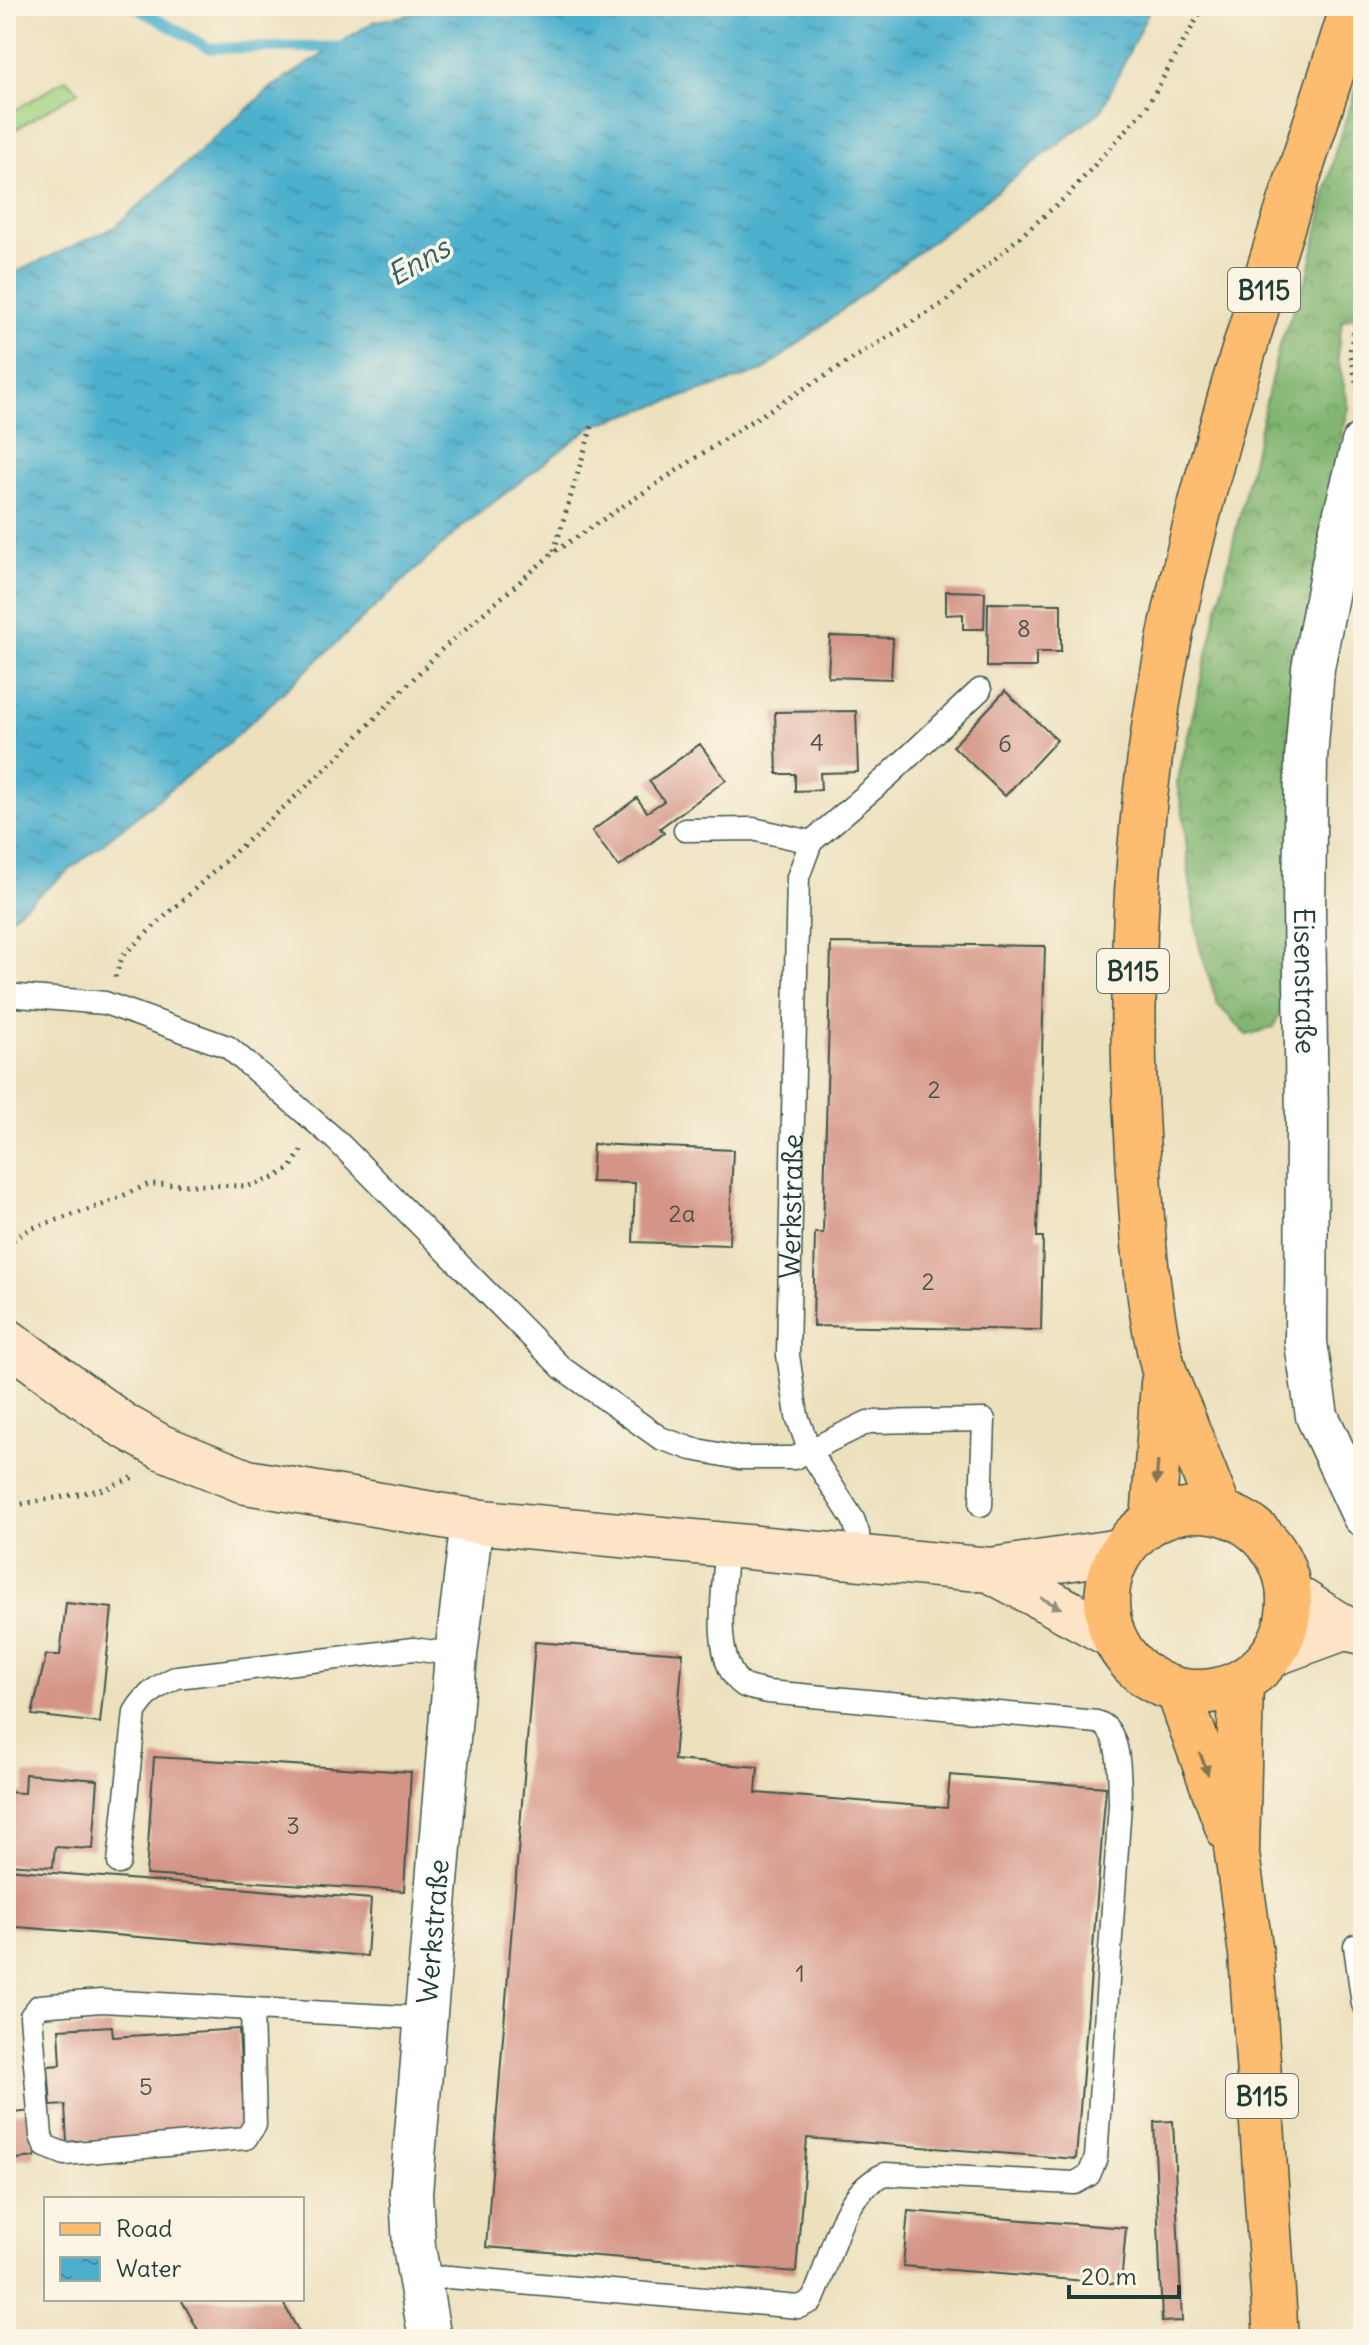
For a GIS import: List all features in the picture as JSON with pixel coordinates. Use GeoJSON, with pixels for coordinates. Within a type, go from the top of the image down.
{"type":"FeatureCollection","features":[{"type":"Feature","properties":{"kind":"main road","name":"B115"},"geometry":{"type":"LineString","coordinates":[[1220,1512],[1164,1369],[1151,1296],[1140,1201],[1133,1074],[1133,955],[1139,861],[1155,726],[1183,576],[1210,468],[1353,6]]}},
{"type":"Feature","properties":{"kind":"main road","name":"B115"},"geometry":{"type":"LineString","coordinates":[[1153,1521],[1164,1369]]}},
{"type":"Feature","properties":{"kind":"main road","name":"B115"},"geometry":{"type":"LineString","coordinates":[[1197,1509],[1220,1512],[1241,1520],[1259,1533],[1274,1550],[1284,1570],[1289,1614],[1283,1635],[1257,1668],[1221,1690],[1199,1693],[1178,1690],[1157,1683],[1139,1671],[1124,1655],[1113,1636],[1107,1614],[1111,1571],[1121,1551],[1135,1534],[1153,1521],[1174,1512],[1197,1509]]}},
{"type":"Feature","properties":{"kind":"main road","name":"B115"},"geometry":{"type":"LineString","coordinates":[[1237,1854],[1257,1668]]}},
{"type":"Feature","properties":{"kind":"main road","name":"B115"},"geometry":{"type":"LineString","coordinates":[[1178,1690],[1237,1854],[1251,1954],[1276,2339]]}},
{"type":"Feature","properties":{"kind":"street","name":"Eisenstraße"},"geometry":{"type":"LineString","coordinates":[[1363,443],[1336,548],[1313,668],[1306,758],[1304,907],[1306,1343],[1317,1416],[1363,1515]]}},
{"type":"Feature","properties":{"kind":"street"},"geometry":{"type":"LineString","coordinates":[[6,1340],[81,1397],[161,1447],[247,1482],[472,1521],[990,1570],[1121,1551]]}},
{"type":"Feature","properties":{"kind":"street","name":"Werkstraße"},"geometry":{"type":"LineString","coordinates":[[430,2339],[414,2247],[411,2193],[456,1655],[472,1521]]}},
{"type":"Feature","properties":{"kind":"street"},"geometry":{"type":"LineString","coordinates":[[990,1570],[1113,1636]]}},
{"type":"Feature","properties":{"kind":"street"},"geometry":{"type":"LineString","coordinates":[[1289,1593],[1354,1630]]}},
{"type":"Feature","properties":{"kind":"street"},"geometry":{"type":"LineString","coordinates":[[1257,1668],[1354,1630]]}},
{"type":"Feature","properties":{"kind":"lane"},"geometry":{"type":"LineString","coordinates":[[685,830],[753,829],[811,842],[887,777],[980,690]]}},
{"type":"Feature","properties":{"kind":"lane","name":"Werkstraße"},"geometry":{"type":"LineString","coordinates":[[811,842],[798,877],[788,1355],[797,1416],[810,1452],[853,1519],[858,1533],[859,1556]]}},
{"type":"Feature","properties":{"kind":"lane"},"geometry":{"type":"LineString","coordinates":[[6,995],[105,1003],[228,1047],[310,1116],[562,1368],[660,1438],[692,1449],[739,1458],[794,1458],[868,1422],[984,1420],[981,1505]]}},
{"type":"Feature","properties":{"kind":"lane"},"geometry":{"type":"LineString","coordinates":[[420,2280],[449,2277],[799,2307],[812,2301],[845,2215],[857,2194],[870,2181],[885,2174],[1075,2183],[1089,2175],[1096,2158],[1120,1804],[1113,1735],[1103,1723],[1097,1722],[768,1692],[744,1685],[729,1667],[722,1651],[727,1544]]}},
{"type":"Feature","properties":{"kind":"lane"},"geometry":{"type":"LineString","coordinates":[[119,1863],[135,1712],[144,1697],[157,1686],[177,1677],[414,1649],[456,1655]]}},
{"type":"Feature","properties":{"kind":"lane"},"geometry":{"type":"LineString","coordinates":[[1355,1946],[1363,2004]]}},
{"type":"Feature","properties":{"kind":"lane"},"geometry":{"type":"LineString","coordinates":[[252,2009],[255,2125],[246,2138],[65,2154],[45,2146],[41,2136],[31,2016],[33,2010],[46,2004],[101,2001],[424,2018]]}},
{"type":"Feature","properties":{"kind":"path"},"geometry":{"type":"LineString","coordinates":[[105,1003],[123,955],[334,761],[440,651],[554,552],[750,422],[945,302],[1067,196],[1146,108],[1204,6]]}},
{"type":"Feature","properties":{"kind":"path"},"geometry":{"type":"LineString","coordinates":[[1363,280],[1350,352],[1363,413]]}},
{"type":"Feature","properties":{"kind":"path"},"geometry":{"type":"LineString","coordinates":[[554,552],[592,426]]}},
{"type":"Feature","properties":{"kind":"path"},"geometry":{"type":"LineString","coordinates":[[6,1244],[30,1229],[102,1205],[149,1184],[249,1186],[274,1178],[291,1168],[302,1149],[310,1116]]}},
{"type":"Feature","properties":{"kind":"path"},"geometry":{"type":"LineString","coordinates":[[6,1507],[105,1489],[128,1481],[144,1471],[161,1447]]}},
{"type":"Feature","properties":{"kind":"green space"},"geometry":{"type":"Polygon","coordinates":[[[1363,69],[1363,313],[1342,321],[1337,355],[1349,408],[1342,433],[1334,497],[1288,988],[1274,1027],[1247,1035],[1218,1005],[1199,945],[1177,783],[1279,346],[1309,272],[1335,152],[1363,69]]]}},
{"type":"Feature","properties":{"kind":"green space"},"geometry":{"type":"Polygon","coordinates":[[[66,79],[79,91],[6,135],[6,116],[66,79]]]}},
{"type":"Feature","properties":{"kind":"water","name":"Enns"},"geometry":{"type":"Polygon","coordinates":[[[453,6],[1151,6],[1101,111],[763,371],[592,426],[463,526],[227,744],[6,921],[6,280],[18,271],[115,227],[272,87],[373,22],[453,6]]]}},
{"type":"Feature","properties":{"kind":"building"},"geometry":{"type":"Polygon","coordinates":[[[946,591],[985,592],[984,629],[963,629],[963,614],[946,615],[946,591]]]}},
{"type":"Feature","properties":{"kind":"building"},"geometry":{"type":"Polygon","coordinates":[[[988,603],[1061,604],[1061,652],[1036,652],[1036,667],[987,667],[988,603]]]}},
{"type":"Feature","properties":{"kind":"building"},"geometry":{"type":"Polygon","coordinates":[[[830,636],[893,638],[891,679],[828,677],[830,636]]]}},
{"type":"Feature","properties":{"kind":"building"},"geometry":{"type":"Polygon","coordinates":[[[1005,691],[1057,740],[1005,796],[953,746],[1005,691]]]}},
{"type":"Feature","properties":{"kind":"building"},"geometry":{"type":"Polygon","coordinates":[[[856,711],[858,772],[820,773],[821,790],[795,791],[795,774],[777,774],[775,712],[856,711]]]}},
{"type":"Feature","properties":{"kind":"building"},"geometry":{"type":"Polygon","coordinates":[[[700,744],[726,780],[660,828],[664,833],[619,867],[592,831],[637,798],[647,812],[664,801],[649,781],[700,744]]]}},
{"type":"Feature","properties":{"kind":"building"},"geometry":{"type":"Polygon","coordinates":[[[831,943],[1045,946],[1037,1237],[1043,1237],[1041,1330],[813,1326],[815,1233],[823,1233],[831,943]]]}},
{"type":"Feature","properties":{"kind":"building"},"geometry":{"type":"Polygon","coordinates":[[[593,1144],[733,1150],[729,1245],[633,1242],[635,1183],[591,1182],[593,1144]]]}},
{"type":"Feature","properties":{"kind":"building"},"geometry":{"type":"Polygon","coordinates":[[[66,1603],[112,1608],[100,1723],[32,1715],[46,1655],[60,1655],[66,1603]]]}},
{"type":"Feature","properties":{"kind":"building"},"geometry":{"type":"Polygon","coordinates":[[[535,1642],[683,1653],[674,1760],[758,1767],[756,1793],[947,1808],[950,1775],[1106,1787],[1076,2159],[807,2138],[796,2272],[486,2247],[535,1642]]]}},
{"type":"Feature","properties":{"kind":"building"},"geometry":{"type":"Polygon","coordinates":[[[154,1757],[411,1772],[404,1891],[146,1875],[154,1757]]]}},
{"type":"Feature","properties":{"kind":"building"},"geometry":{"type":"Polygon","coordinates":[[[25,1774],[98,1780],[93,1849],[55,1847],[53,1867],[6,1864],[6,1792],[24,1793],[25,1774]]]}},
{"type":"Feature","properties":{"kind":"building"},"geometry":{"type":"Polygon","coordinates":[[[6,1869],[371,1899],[367,1956],[6,1926],[6,1869]]]}},
{"type":"Feature","properties":{"kind":"building"},"geometry":{"type":"Polygon","coordinates":[[[112,2026],[113,2037],[239,2029],[245,2131],[67,2142],[65,2105],[51,2106],[48,2066],[61,2065],[59,2029],[112,2026]]]}},
{"type":"Feature","properties":{"kind":"building"},"geometry":{"type":"Polygon","coordinates":[[[31,2111],[35,2157],[6,2160],[6,2114],[31,2111]]]}},
{"type":"Feature","properties":{"kind":"building"},"geometry":{"type":"Polygon","coordinates":[[[1173,2121],[1182,2321],[1162,2322],[1154,2122],[1173,2121]]]}},
{"type":"Feature","properties":{"kind":"building"},"geometry":{"type":"Polygon","coordinates":[[[908,2211],[1126,2228],[1121,2284],[903,2266],[908,2211]]]}},
{"type":"Feature","properties":{"kind":"building"},"geometry":{"type":"Polygon","coordinates":[[[182,2301],[282,2301],[303,2339],[203,2339],[182,2301]]]}},
{"type":"Feature","properties":{"kind":"waterway"},"geometry":{"type":"LineString","coordinates":[[133,6],[209,48],[349,47]]}}]}
